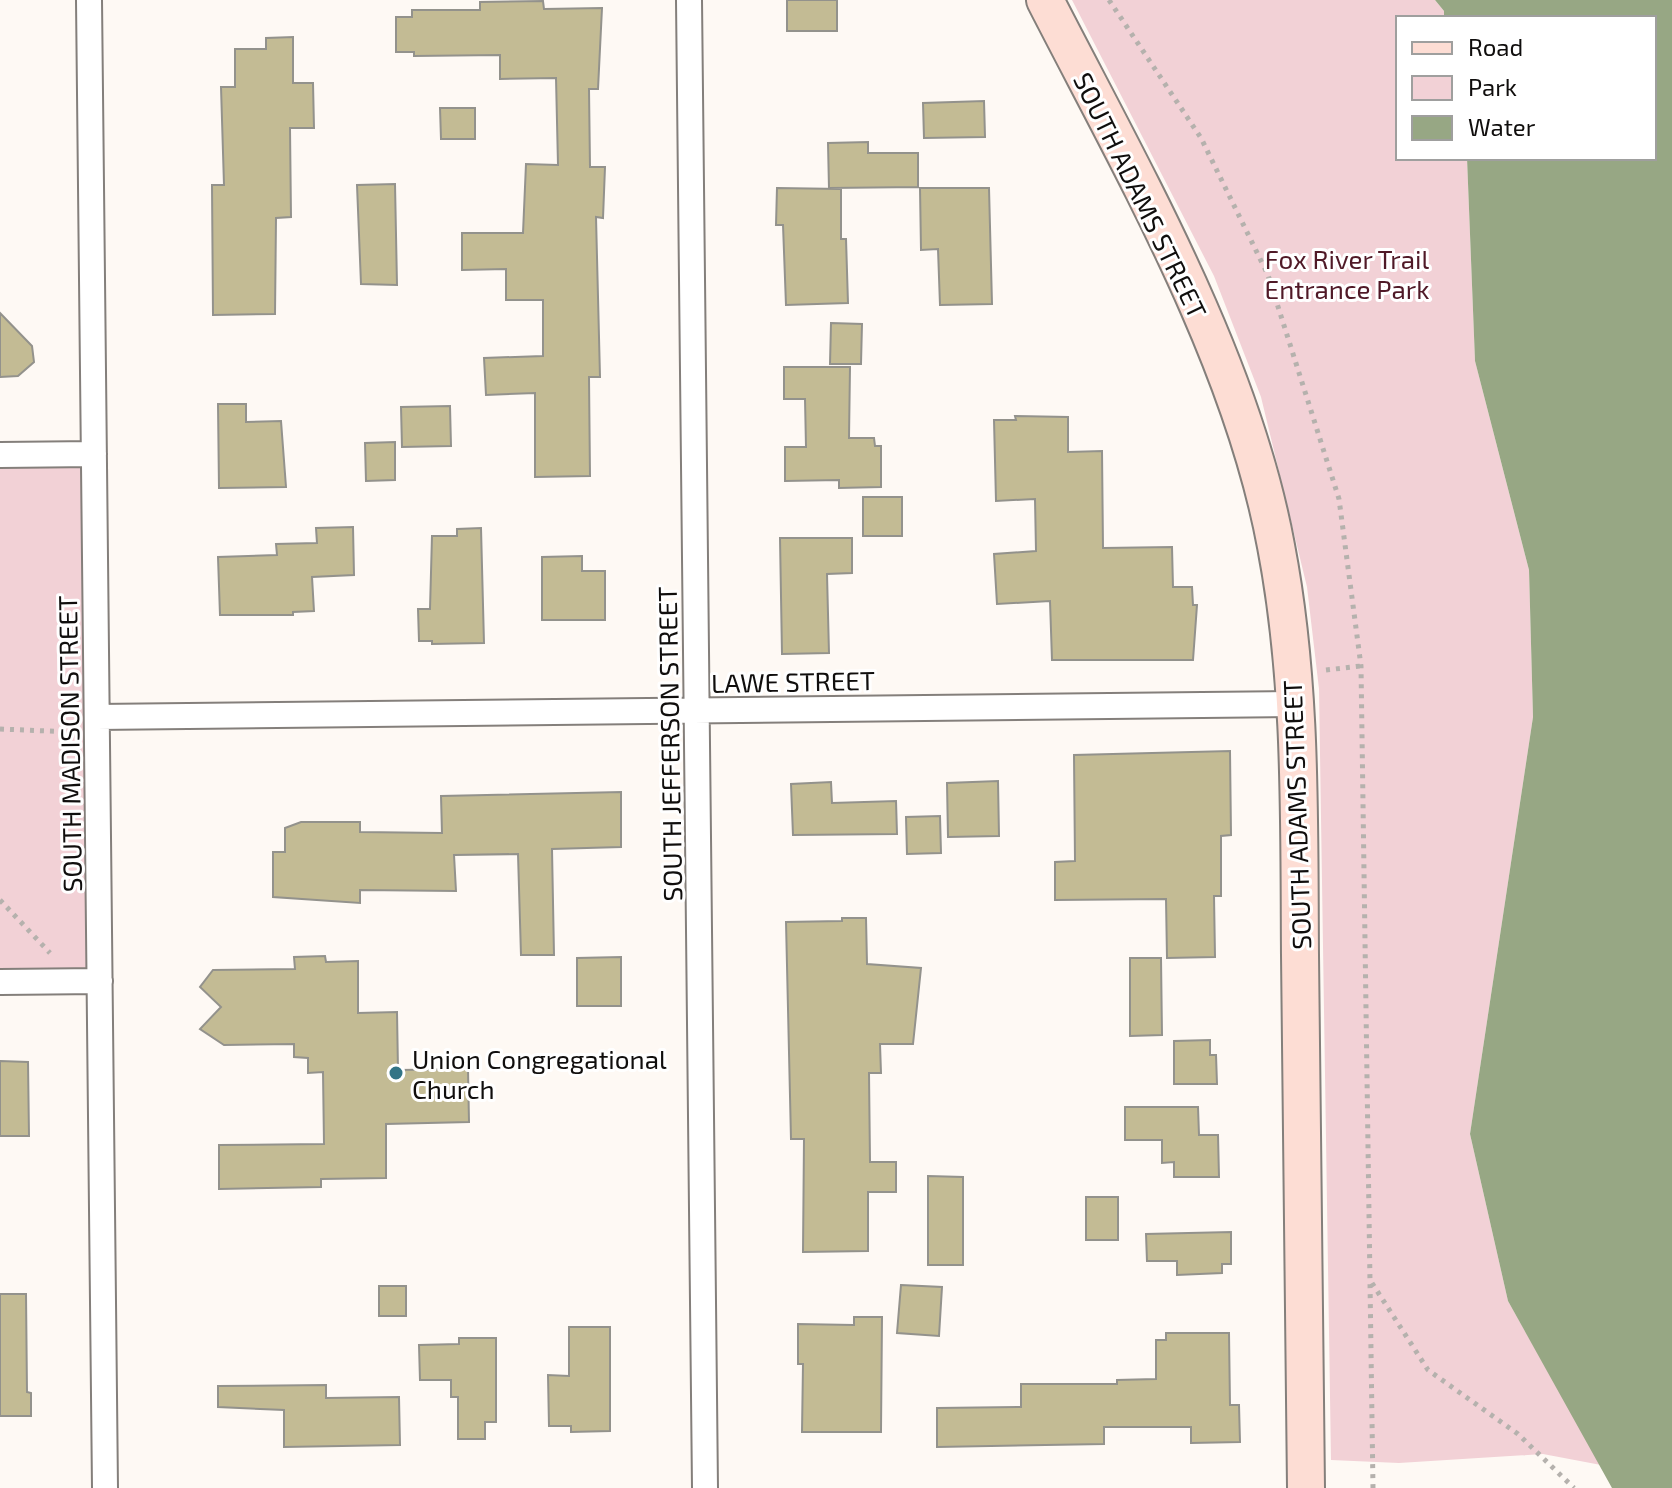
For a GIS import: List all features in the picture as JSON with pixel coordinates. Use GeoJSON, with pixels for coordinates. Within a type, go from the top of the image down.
{"type":"FeatureCollection","features":[{"type":"Feature","properties":{"kind":"street","name":"SOUTH MADISON STREET"},"geometry":{"type":"LineString","coordinates":[[89,0],[105,1488]]}},
{"type":"Feature","properties":{"kind":"street","name":"SOUTH JEFFERSON STREET"},"geometry":{"type":"LineString","coordinates":[[689,0],[705,1488]]}},
{"type":"Feature","properties":{"kind":"street","name":"SOUTH ADAMS STREET"},"geometry":{"type":"LineString","coordinates":[[1045,0],[1150,204],[1231,393],[1255,464],[1276,546],[1297,704],[1306,1488]]}},
{"type":"Feature","properties":{"kind":"street"},"geometry":{"type":"LineString","coordinates":[[0,455],[94,454]]}},
{"type":"Feature","properties":{"kind":"street","name":"LAWE STREET"},"geometry":{"type":"LineString","coordinates":[[97,725],[696,711],[1297,704]]}},
{"type":"Feature","properties":{"kind":"street"},"geometry":{"type":"LineString","coordinates":[[0,982],[100,981]]}},
{"type":"Feature","properties":{"kind":"path"},"geometry":{"type":"LineString","coordinates":[[0,729],[97,725]]}},
{"type":"Feature","properties":{"kind":"path"},"geometry":{"type":"LineString","coordinates":[[0,900],[50,953]]}},
{"type":"Feature","properties":{"kind":"path"},"geometry":{"type":"LineString","coordinates":[[1371,1282],[1428,1370],[1518,1434],[1574,1488]]}},
{"type":"Feature","properties":{"kind":"green space","name":"Fox River Trail Entrance Park"},"geometry":{"type":"Polygon","coordinates":[[[1072,0],[1435,0],[1444,11],[1444,16],[1396,16],[1396,160],[1467,160],[1475,361],[1529,570],[1533,717],[1470,1134],[1508,1301],[1601,1465],[1543,1454],[1399,1463],[1331,1460],[1319,689],[1307,587],[1261,397],[1214,276],[1072,0]]]}},
{"type":"Feature","properties":{"kind":"green space"},"geometry":{"type":"Polygon","coordinates":[[[94,454],[100,981],[0,982],[0,455],[94,454]]]}},
{"type":"Feature","properties":{"kind":"water"},"geometry":{"type":"Polygon","coordinates":[[[1435,0],[1672,0],[1672,1488],[1612,1488],[1508,1301],[1470,1134],[1533,717],[1529,570],[1475,361],[1467,160],[1656,160],[1656,16],[1444,16],[1444,11],[1435,0]]]}},
{"type":"Feature","properties":{"kind":"building"},"geometry":{"type":"Polygon","coordinates":[[[787,0],[837,0],[837,31],[787,31],[787,0]]]}},
{"type":"Feature","properties":{"kind":"building"},"geometry":{"type":"Polygon","coordinates":[[[543,1],[544,9],[602,8],[598,89],[589,89],[590,167],[605,167],[603,218],[596,217],[600,377],[589,377],[590,476],[535,477],[535,393],[486,395],[484,358],[543,356],[543,300],[506,300],[506,269],[462,270],[462,233],[523,233],[526,164],[558,165],[556,78],[500,79],[500,55],[414,56],[414,52],[396,52],[396,17],[412,17],[412,10],[480,10],[480,2],[543,1]]]}},
{"type":"Feature","properties":{"kind":"building"},"geometry":{"type":"Polygon","coordinates":[[[293,37],[293,83],[313,83],[314,128],[290,128],[291,217],[276,218],[275,314],[213,315],[212,185],[224,185],[221,87],[235,87],[235,49],[266,49],[266,38],[293,37]]]}},
{"type":"Feature","properties":{"kind":"building"},"geometry":{"type":"Polygon","coordinates":[[[984,101],[985,137],[924,138],[923,103],[984,101]]]}},
{"type":"Feature","properties":{"kind":"building"},"geometry":{"type":"Polygon","coordinates":[[[440,108],[475,108],[475,139],[441,139],[440,108]]]}},
{"type":"Feature","properties":{"kind":"building"},"geometry":{"type":"Polygon","coordinates":[[[868,142],[868,153],[918,153],[918,187],[829,188],[828,143],[868,142]]]}},
{"type":"Feature","properties":{"kind":"building"},"geometry":{"type":"Polygon","coordinates":[[[395,184],[397,285],[361,284],[357,185],[395,184]]]}},
{"type":"Feature","properties":{"kind":"building"},"geometry":{"type":"Polygon","coordinates":[[[777,188],[841,189],[841,239],[846,239],[848,303],[786,305],[783,225],[776,225],[777,188]]]}},
{"type":"Feature","properties":{"kind":"building"},"geometry":{"type":"Polygon","coordinates":[[[920,188],[989,188],[992,304],[940,305],[938,249],[921,250],[920,188]]]}},
{"type":"Feature","properties":{"kind":"building"},"geometry":{"type":"Polygon","coordinates":[[[0,313],[32,346],[34,362],[18,376],[0,377],[0,313]]]}},
{"type":"Feature","properties":{"kind":"building"},"geometry":{"type":"Polygon","coordinates":[[[831,323],[862,324],[861,364],[830,364],[831,323]]]}},
{"type":"Feature","properties":{"kind":"building"},"geometry":{"type":"Polygon","coordinates":[[[784,367],[850,367],[849,438],[874,438],[875,446],[881,446],[881,487],[839,488],[839,480],[785,481],[785,447],[806,447],[805,399],[784,399],[784,367]]]}},
{"type":"Feature","properties":{"kind":"building"},"geometry":{"type":"Polygon","coordinates":[[[218,404],[246,404],[246,422],[281,421],[286,487],[219,488],[218,404]]]}},
{"type":"Feature","properties":{"kind":"building"},"geometry":{"type":"Polygon","coordinates":[[[450,406],[451,446],[402,447],[401,407],[450,406]]]}},
{"type":"Feature","properties":{"kind":"building"},"geometry":{"type":"Polygon","coordinates":[[[1015,416],[1068,417],[1068,452],[1102,451],[1103,548],[1172,547],[1173,587],[1192,587],[1193,605],[1197,605],[1193,660],[1052,660],[1050,601],[997,604],[994,554],[1036,551],[1035,499],[996,501],[994,420],[1016,420],[1015,416]]]}},
{"type":"Feature","properties":{"kind":"building"},"geometry":{"type":"Polygon","coordinates":[[[395,442],[395,480],[366,481],[365,443],[395,442]]]}},
{"type":"Feature","properties":{"kind":"building"},"geometry":{"type":"Polygon","coordinates":[[[863,497],[902,497],[902,536],[863,536],[863,497]]]}},
{"type":"Feature","properties":{"kind":"building"},"geometry":{"type":"Polygon","coordinates":[[[353,527],[354,575],[312,577],[314,611],[293,612],[293,615],[220,615],[218,557],[277,555],[276,544],[317,543],[316,528],[353,527]]]}},
{"type":"Feature","properties":{"kind":"building"},"geometry":{"type":"Polygon","coordinates":[[[481,528],[484,643],[432,644],[432,641],[419,641],[418,609],[430,609],[432,536],[457,536],[457,529],[481,528]]]}},
{"type":"Feature","properties":{"kind":"building"},"geometry":{"type":"Polygon","coordinates":[[[780,538],[852,538],[852,573],[827,574],[829,653],[782,654],[780,538]]]}},
{"type":"Feature","properties":{"kind":"building"},"geometry":{"type":"Polygon","coordinates":[[[582,556],[582,571],[605,571],[605,620],[542,620],[542,557],[582,556]]]}},
{"type":"Feature","properties":{"kind":"building"},"geometry":{"type":"Polygon","coordinates":[[[1230,751],[1231,835],[1221,836],[1221,896],[1214,896],[1215,957],[1167,958],[1166,899],[1055,900],[1055,862],[1075,861],[1074,755],[1230,751]]]}},
{"type":"Feature","properties":{"kind":"building"},"geometry":{"type":"Polygon","coordinates":[[[998,781],[999,836],[948,837],[947,783],[998,781]]]}},
{"type":"Feature","properties":{"kind":"building"},"geometry":{"type":"Polygon","coordinates":[[[831,782],[832,803],[896,801],[897,834],[793,835],[791,784],[831,782]]]}},
{"type":"Feature","properties":{"kind":"building"},"geometry":{"type":"Polygon","coordinates":[[[621,792],[621,847],[552,849],[554,955],[521,955],[518,854],[454,855],[456,891],[360,890],[360,903],[273,897],[273,852],[285,852],[285,828],[301,822],[360,822],[360,832],[442,833],[441,796],[621,792]]]}},
{"type":"Feature","properties":{"kind":"building"},"geometry":{"type":"Polygon","coordinates":[[[940,816],[941,853],[907,854],[906,817],[940,816]]]}},
{"type":"Feature","properties":{"kind":"building"},"geometry":{"type":"Polygon","coordinates":[[[842,918],[866,918],[867,964],[921,968],[913,1044],[880,1044],[881,1073],[869,1073],[870,1162],[896,1162],[896,1192],[868,1192],[868,1251],[803,1252],[804,1139],[791,1139],[786,922],[842,921],[842,918]]]}},
{"type":"Feature","properties":{"kind":"building","name":"Union Congregational Church"},"geometry":{"type":"Polygon","coordinates":[[[325,956],[326,962],[358,961],[358,1013],[397,1012],[398,1070],[468,1069],[469,1122],[386,1124],[386,1178],[321,1179],[321,1187],[219,1189],[219,1145],[324,1144],[323,1072],[308,1073],[308,1058],[294,1057],[294,1044],[224,1045],[200,1029],[221,1007],[200,987],[213,970],[295,969],[294,957],[325,956]]]}},
{"type":"Feature","properties":{"kind":"building"},"geometry":{"type":"Polygon","coordinates":[[[621,957],[621,1006],[577,1006],[577,958],[621,957]]]}},
{"type":"Feature","properties":{"kind":"building"},"geometry":{"type":"Polygon","coordinates":[[[1130,958],[1161,958],[1162,1035],[1130,1036],[1130,958]]]}},
{"type":"Feature","properties":{"kind":"building"},"geometry":{"type":"Polygon","coordinates":[[[1210,1040],[1210,1055],[1216,1055],[1217,1084],[1174,1084],[1174,1041],[1210,1040]]]}},
{"type":"Feature","properties":{"kind":"building"},"geometry":{"type":"Polygon","coordinates":[[[0,1061],[28,1062],[29,1136],[0,1136],[0,1061]]]}},
{"type":"Feature","properties":{"kind":"building"},"geometry":{"type":"Polygon","coordinates":[[[1125,1107],[1198,1107],[1199,1135],[1218,1135],[1219,1177],[1174,1177],[1174,1162],[1162,1163],[1162,1140],[1125,1140],[1125,1107]]]}},
{"type":"Feature","properties":{"kind":"building"},"geometry":{"type":"Polygon","coordinates":[[[928,1176],[963,1177],[963,1265],[928,1265],[928,1176]]]}},
{"type":"Feature","properties":{"kind":"building"},"geometry":{"type":"Polygon","coordinates":[[[1086,1197],[1118,1197],[1118,1240],[1086,1240],[1086,1197]]]}},
{"type":"Feature","properties":{"kind":"building"},"geometry":{"type":"Polygon","coordinates":[[[1231,1232],[1231,1264],[1222,1264],[1222,1273],[1177,1275],[1177,1261],[1147,1261],[1146,1234],[1231,1232]]]}},
{"type":"Feature","properties":{"kind":"building"},"geometry":{"type":"Polygon","coordinates":[[[901,1285],[942,1287],[939,1336],[897,1333],[901,1285]]]}},
{"type":"Feature","properties":{"kind":"building"},"geometry":{"type":"Polygon","coordinates":[[[379,1286],[406,1286],[406,1316],[379,1316],[379,1286]]]}},
{"type":"Feature","properties":{"kind":"building"},"geometry":{"type":"Polygon","coordinates":[[[0,1294],[26,1294],[27,1392],[31,1393],[31,1416],[0,1416],[0,1294]]]}},
{"type":"Feature","properties":{"kind":"building"},"geometry":{"type":"Polygon","coordinates":[[[854,1317],[882,1317],[881,1432],[802,1432],[803,1364],[798,1364],[798,1324],[854,1325],[854,1317]]]}},
{"type":"Feature","properties":{"kind":"building"},"geometry":{"type":"Polygon","coordinates":[[[569,1327],[610,1327],[610,1431],[571,1432],[571,1426],[549,1426],[548,1375],[569,1376],[569,1327]]]}},
{"type":"Feature","properties":{"kind":"building"},"geometry":{"type":"Polygon","coordinates":[[[1166,1333],[1229,1333],[1230,1405],[1239,1405],[1240,1442],[1191,1443],[1191,1427],[1104,1427],[1104,1444],[937,1447],[937,1408],[1021,1407],[1021,1384],[1117,1384],[1117,1380],[1156,1379],[1156,1340],[1166,1340],[1166,1333]]]}},
{"type":"Feature","properties":{"kind":"building"},"geometry":{"type":"Polygon","coordinates":[[[459,1338],[496,1338],[496,1422],[485,1422],[485,1439],[458,1439],[458,1397],[451,1397],[451,1380],[420,1380],[419,1345],[459,1344],[459,1338]]]}},
{"type":"Feature","properties":{"kind":"building"},"geometry":{"type":"Polygon","coordinates":[[[326,1385],[326,1398],[399,1397],[400,1445],[284,1447],[284,1410],[218,1407],[218,1386],[326,1385]]]}},
{"type":"Feature","properties":{"kind":"place","name":"Union Congregational Church"},"geometry":{"type":"Point","coordinates":[396,1073]}}]}
